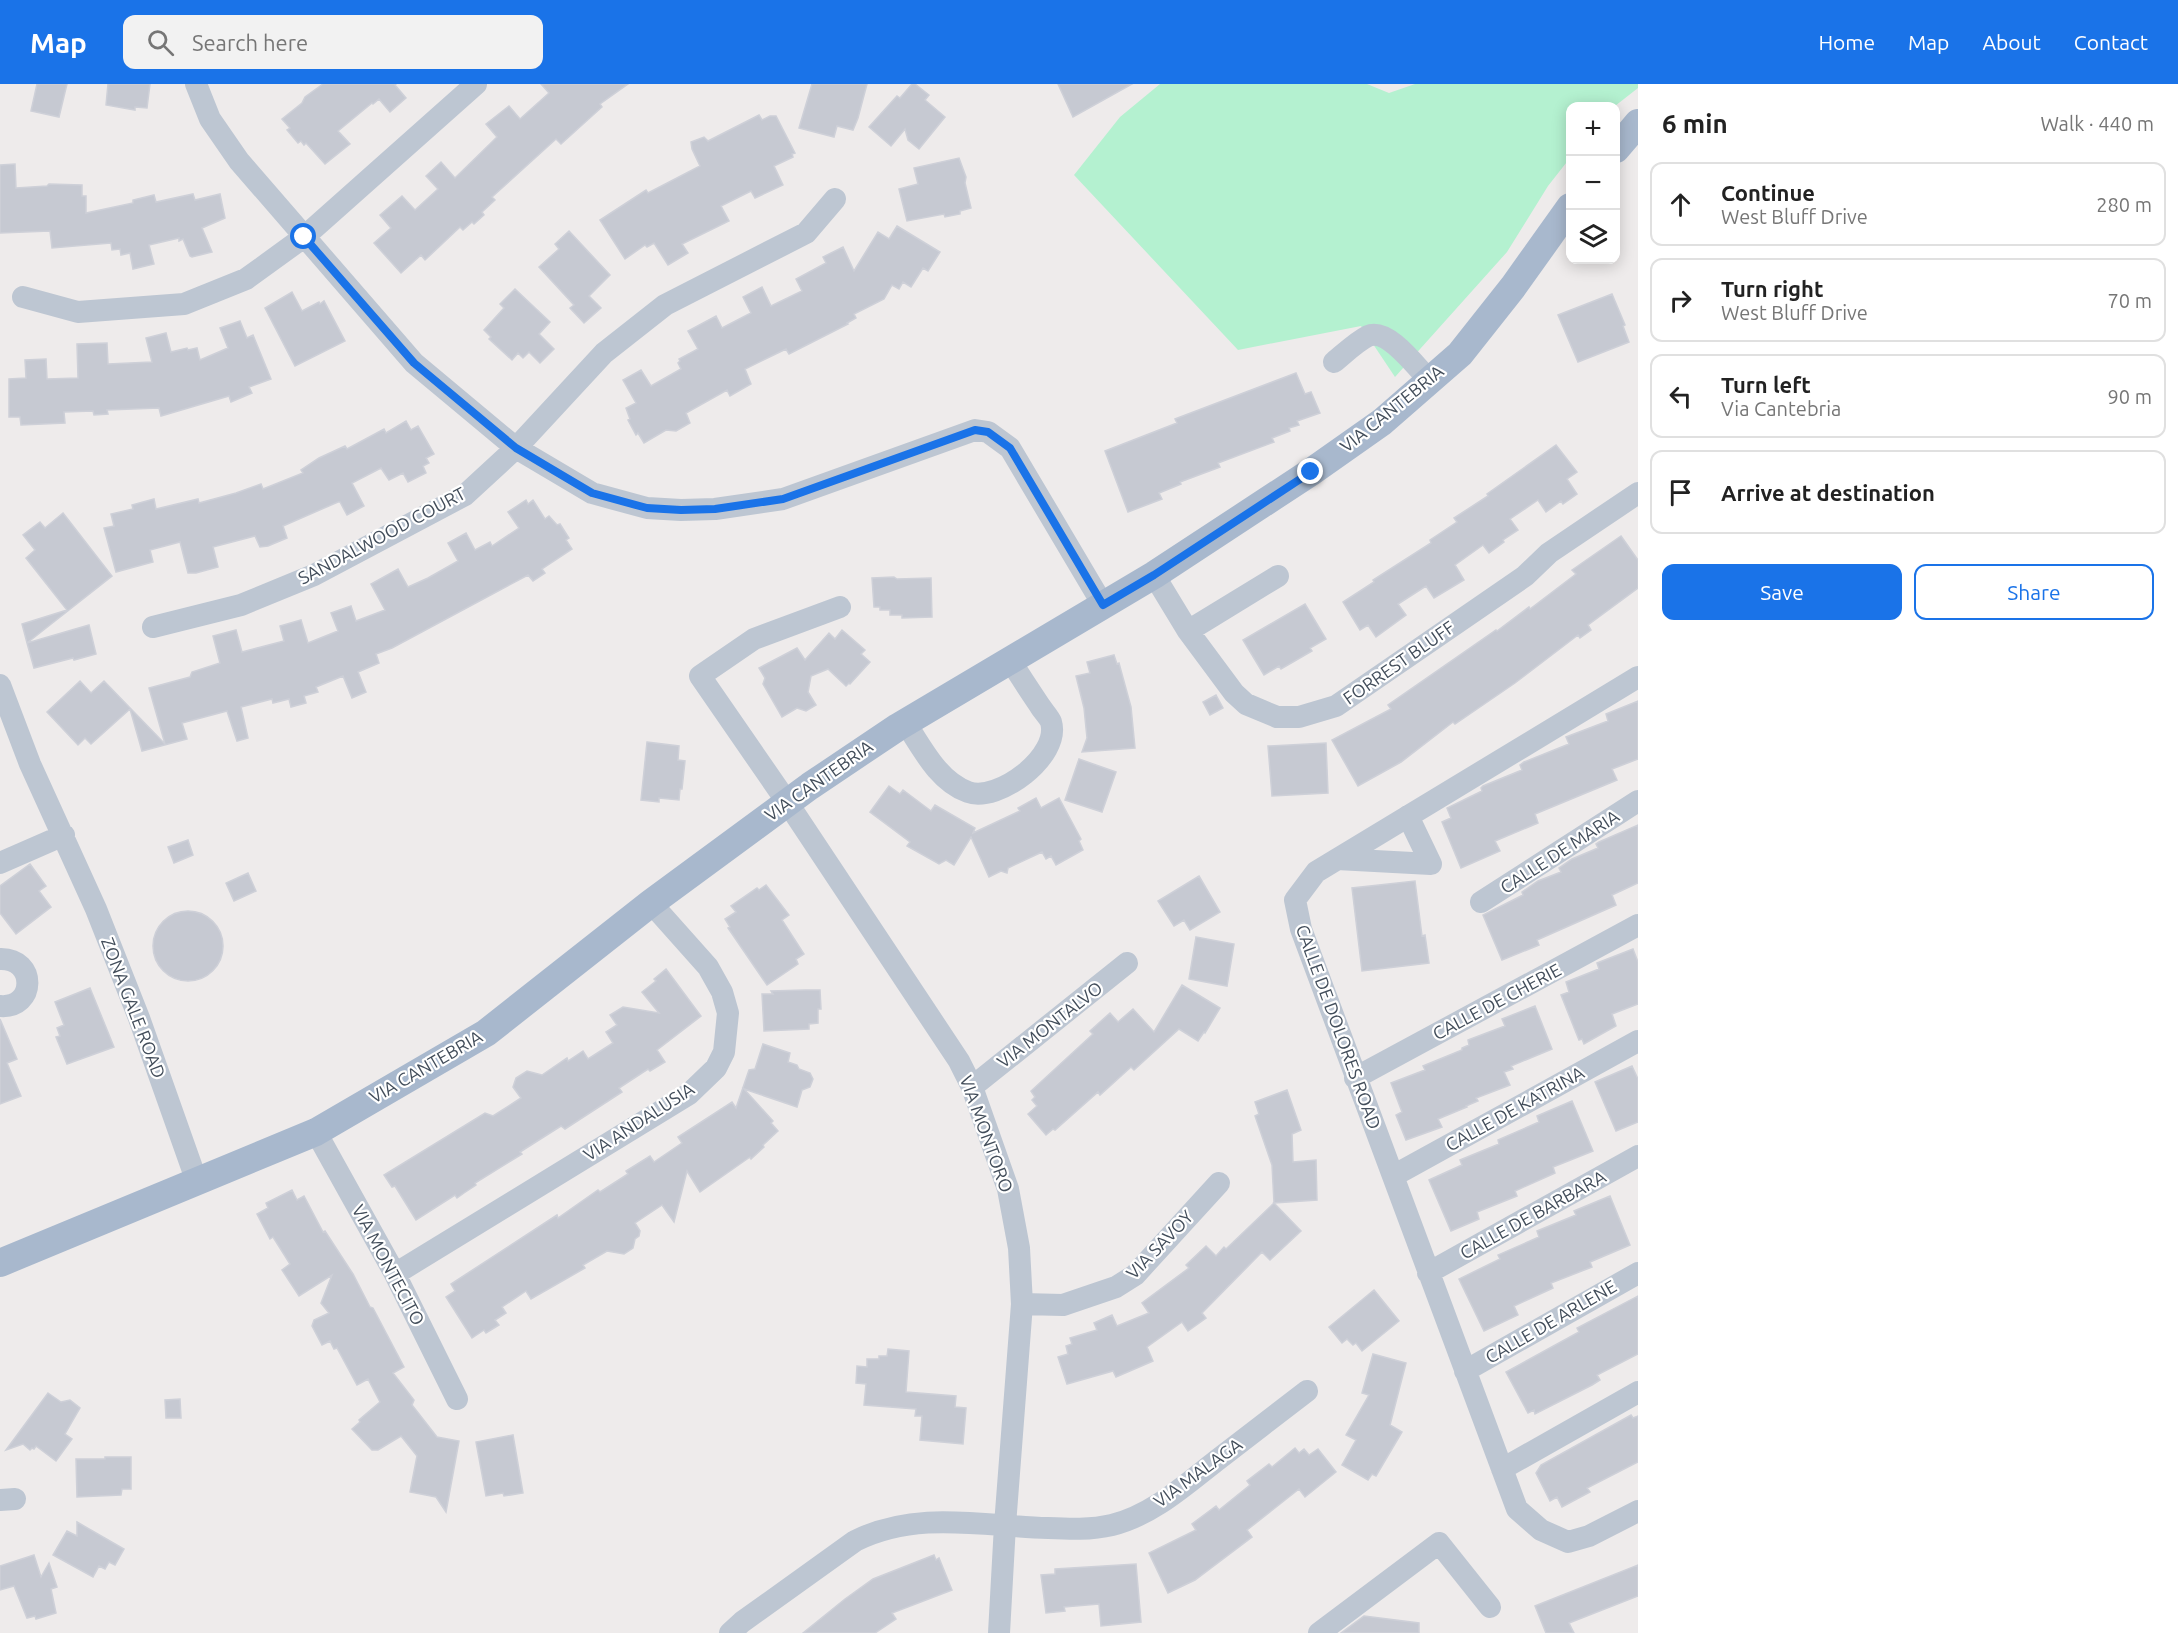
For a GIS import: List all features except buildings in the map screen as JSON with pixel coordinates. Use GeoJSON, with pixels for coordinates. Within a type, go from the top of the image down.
{"type":"FeatureCollection","features":[{"type":"Feature","properties":{"kind":"main road"},"geometry":{"type":"LineString","coordinates":[[1620,144],[1638,123]]}},
{"type":"Feature","properties":{"kind":"main road","name":"VIA CANTEBRIA"},"geometry":{"type":"LineString","coordinates":[[0,1263],[315,1132],[486,1032],[651,903],[787,802],[905,722],[1154,575],[1311,472],[1382,422],[1460,354],[1513,287],[1568,210]]}},
{"type":"Feature","properties":{"kind":"street"},"geometry":{"type":"LineString","coordinates":[[196,84],[210,119],[239,162],[414,363],[516,448],[592,493],[647,508],[704,509],[783,499],[975,430],[988,432],[1010,448],[1103,605]]}},
{"type":"Feature","properties":{"kind":"street"},"geometry":{"type":"LineString","coordinates":[[23,297],[78,312],[184,304],[246,279],[304,237],[476,84]]}},
{"type":"Feature","properties":{"kind":"street","name":"SANDALWOOD COURT"},"geometry":{"type":"LineString","coordinates":[[153,627],[241,605],[314,575],[465,495],[516,448],[604,353],[665,305],[806,233],[836,199]]}},
{"type":"Feature","properties":{"kind":"street"},"geometry":{"type":"LineString","coordinates":[[1334,362],[1368,336],[1377,334],[1390,339],[1430,381]]}},
{"type":"Feature","properties":{"kind":"street","name":"FORREST BLUFF"},"geometry":{"type":"LineString","coordinates":[[1154,575],[1188,631],[1234,693],[1246,704],[1277,717],[1299,717],[1336,706],[1525,576],[1549,553],[1638,493]]}},
{"type":"Feature","properties":{"kind":"street"},"geometry":{"type":"LineString","coordinates":[[1188,631],[1278,576]]}},
{"type":"Feature","properties":{"kind":"street","name":"VIA MONTORO"},"geometry":{"type":"LineString","coordinates":[[840,607],[754,639],[700,676],[787,802],[959,1061],[972,1086],[1008,1189],[1019,1248],[1022,1304],[999,1633]]}},
{"type":"Feature","properties":{"kind":"street"},"geometry":{"type":"LineString","coordinates":[[905,722],[940,775],[968,792],[982,795],[1008,785],[1035,766],[1050,746],[1051,722],[1010,660]]}},
{"type":"Feature","properties":{"kind":"street","name":"CALLE DE DOLORES ROAD"},"geometry":{"type":"LineString","coordinates":[[1638,677],[1316,872],[1295,900],[1301,929],[1355,1078],[1517,1509],[1541,1530],[1568,1542],[1589,1536],[1638,1511]]}},
{"type":"Feature","properties":{"kind":"street","name":"ZONA GALE ROAD"},"geometry":{"type":"LineString","coordinates":[[0,685],[30,764],[64,835],[139,1018],[197,1182]]}},
{"type":"Feature","properties":{"kind":"street","name":"CALLE DE MARIA"},"geometry":{"type":"LineString","coordinates":[[1481,902],[1638,801]]}},
{"type":"Feature","properties":{"kind":"street"},"geometry":{"type":"LineString","coordinates":[[1337,859],[1431,864],[1408,816]]}},
{"type":"Feature","properties":{"kind":"street"},"geometry":{"type":"LineString","coordinates":[[0,863],[64,835]]}},
{"type":"Feature","properties":{"kind":"street","name":"VIA ANDALUSIA"},"geometry":{"type":"LineString","coordinates":[[395,1274],[689,1094],[716,1068],[724,1052],[728,1013],[722,992],[708,967],[651,903]]}},
{"type":"Feature","properties":{"kind":"street","name":"CALLE DE CHERIE"},"geometry":{"type":"LineString","coordinates":[[1355,1078],[1638,925]]}},
{"type":"Feature","properties":{"kind":"street"},"geometry":{"type":"LineString","coordinates":[[0,959],[16,962],[26,974],[28,981],[23,997],[18,1002],[10,1006],[0,1006]]}},
{"type":"Feature","properties":{"kind":"street","name":"VIA MONTALVO"},"geometry":{"type":"LineString","coordinates":[[972,1086],[1127,963]]}},
{"type":"Feature","properties":{"kind":"street","name":"CALLE DE KATRINA"},"geometry":{"type":"LineString","coordinates":[[1393,1176],[1638,1041]]}},
{"type":"Feature","properties":{"kind":"street","name":"VIA MONTECITO"},"geometry":{"type":"LineString","coordinates":[[315,1132],[395,1274],[457,1399]]}},
{"type":"Feature","properties":{"kind":"street","name":"CALLE DE BARBARA"},"geometry":{"type":"LineString","coordinates":[[1428,1273],[1638,1156]]}},
{"type":"Feature","properties":{"kind":"street","name":"VIA SAVOY"},"geometry":{"type":"LineString","coordinates":[[1022,1304],[1062,1305],[1116,1287],[1135,1275],[1219,1183]]}},
{"type":"Feature","properties":{"kind":"street","name":"CALLE DE ARLENE"},"geometry":{"type":"LineString","coordinates":[[1465,1371],[1638,1273]]}},
{"type":"Feature","properties":{"kind":"street","name":"VIA MALAGA"},"geometry":{"type":"LineString","coordinates":[[730,1633],[855,1541],[893,1526],[931,1521],[1078,1529],[1112,1525],[1139,1515],[1168,1498],[1307,1391]]}},
{"type":"Feature","properties":{"kind":"street"},"geometry":{"type":"LineString","coordinates":[[1502,1469],[1638,1392]]}},
{"type":"Feature","properties":{"kind":"street"},"geometry":{"type":"LineString","coordinates":[[1319,1633],[1439,1543],[1490,1607]]}},
{"type":"Feature","properties":{"kind":"green space"},"geometry":{"type":"Polygon","coordinates":[[[1160,84],[1367,84],[1389,93],[1415,84],[1638,84],[1638,88],[1620,102],[1566,102],[1566,163],[1548,186],[1507,252],[1395,377],[1361,326],[1238,350],[1074,175],[1120,117],[1160,84]]]}},
{"type":"Feature","properties":{"kind":"route"},"geometry":{"type":"LineString","coordinates":[[304,237],[414,363],[516,448],[592,493],[647,508],[715,509],[783,499],[975,430],[988,432],[1010,448],[1103,605],[1154,575],[1311,472]]}}]}
